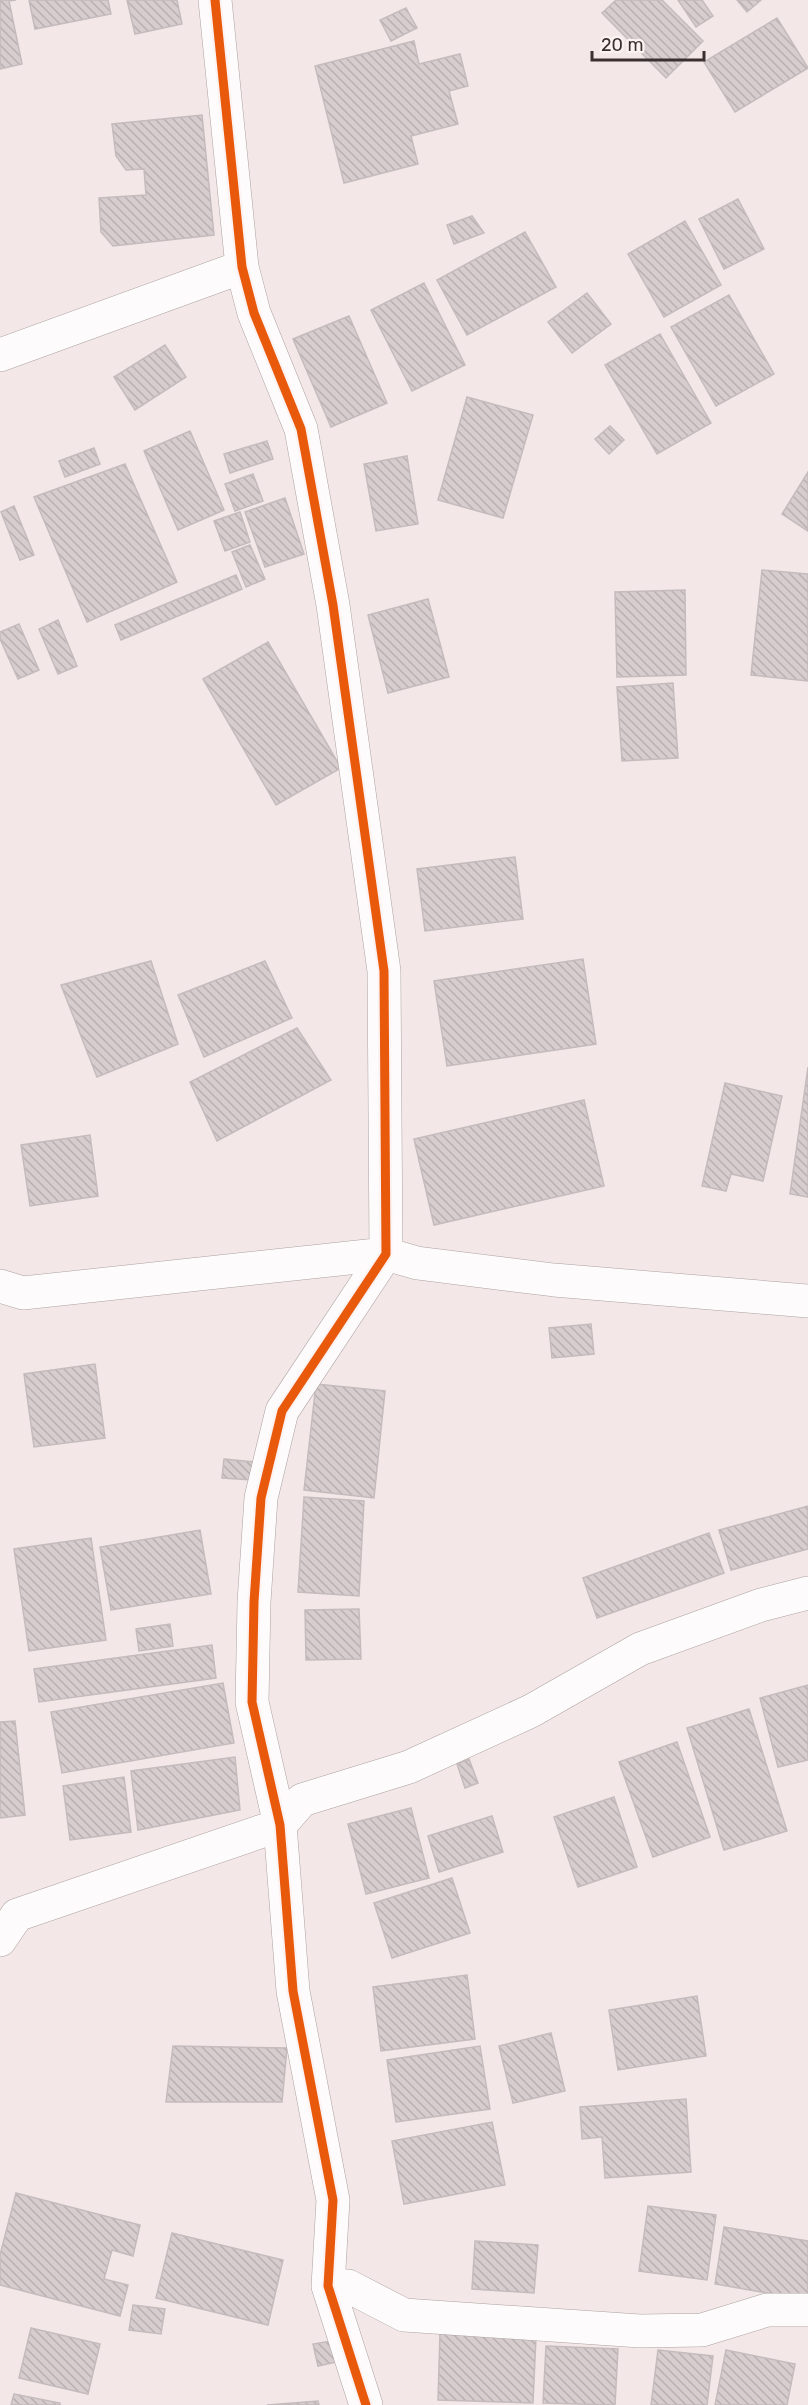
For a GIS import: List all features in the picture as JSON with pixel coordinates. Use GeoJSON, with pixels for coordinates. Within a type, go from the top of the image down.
{"type":"FeatureCollection","features":[{"type":"Feature","properties":{"kind":"street"},"geometry":{"type":"LineString","coordinates":[[215,0],[242,267],[254,313],[301,429],[333,605],[384,970],[386,1254],[282,1411],[261,1498],[254,1602],[252,1702],[280,1826],[293,1991],[333,2200],[328,2286],[366,2405]]}},
{"type":"Feature","properties":{"kind":"street"},"geometry":{"type":"LineString","coordinates":[[0,355],[242,267]]}},
{"type":"Feature","properties":{"kind":"street"},"geometry":{"type":"LineString","coordinates":[[0,1286],[23,1293],[386,1254],[417,1263],[554,1280],[808,1301]]}},
{"type":"Feature","properties":{"kind":"street"},"geometry":{"type":"LineString","coordinates":[[0,1940],[18,1915],[280,1826],[302,1800],[409,1767],[531,1711],[640,1649],[761,1605],[808,1593]]}},
{"type":"Feature","properties":{"kind":"street"},"geometry":{"type":"LineString","coordinates":[[328,2286],[348,2286],[404,2315],[640,2331],[702,2330],[767,2310],[808,2310]]}},
{"type":"Feature","properties":{"kind":"building"},"geometry":{"type":"Polygon","coordinates":[[[0,0],[16,0],[9,1],[22,64],[0,69],[0,0]]]}},
{"type":"Feature","properties":{"kind":"building"},"geometry":{"type":"Polygon","coordinates":[[[29,0],[108,0],[111,14],[35,29],[29,0]]]}},
{"type":"Feature","properties":{"kind":"building"},"geometry":{"type":"Polygon","coordinates":[[[127,0],[177,0],[182,24],[135,34],[127,0]]]}},
{"type":"Feature","properties":{"kind":"building"},"geometry":{"type":"Polygon","coordinates":[[[616,0],[662,0],[703,41],[666,78],[602,13],[616,0]]]}},
{"type":"Feature","properties":{"kind":"building"},"geometry":{"type":"Polygon","coordinates":[[[678,0],[702,0],[713,16],[696,27],[678,0]]]}},
{"type":"Feature","properties":{"kind":"building"},"geometry":{"type":"Polygon","coordinates":[[[737,0],[761,0],[747,12],[737,0]]]}},
{"type":"Feature","properties":{"kind":"building"},"geometry":{"type":"Polygon","coordinates":[[[406,8],[417,28],[391,41],[380,20],[406,8]]]}},
{"type":"Feature","properties":{"kind":"building"},"geometry":{"type":"Polygon","coordinates":[[[777,18],[808,68],[735,112],[704,62],[777,18]]]}},
{"type":"Feature","properties":{"kind":"building"},"geometry":{"type":"Polygon","coordinates":[[[414,41],[419,64],[460,54],[468,86],[449,91],[458,124],[411,136],[418,164],[344,183],[315,66],[414,41]]]}},
{"type":"Feature","properties":{"kind":"building"},"geometry":{"type":"Polygon","coordinates":[[[202,115],[214,235],[113,246],[101,232],[99,198],[146,195],[144,169],[126,170],[116,156],[112,124],[202,115]]]}},
{"type":"Feature","properties":{"kind":"building"},"geometry":{"type":"Polygon","coordinates":[[[738,199],[764,249],[724,269],[699,219],[738,199]]]}},
{"type":"Feature","properties":{"kind":"building"},"geometry":{"type":"Polygon","coordinates":[[[472,216],[484,233],[454,244],[447,225],[472,216]]]}},
{"type":"Feature","properties":{"kind":"building"},"geometry":{"type":"Polygon","coordinates":[[[685,221],[721,285],[664,317],[628,254],[685,221]]]}},
{"type":"Feature","properties":{"kind":"building"},"geometry":{"type":"Polygon","coordinates":[[[525,232],[556,287],[467,335],[437,280],[525,232]]]}},
{"type":"Feature","properties":{"kind":"building"},"geometry":{"type":"Polygon","coordinates":[[[424,283],[465,365],[412,391],[371,310],[424,283]]]}},
{"type":"Feature","properties":{"kind":"building"},"geometry":{"type":"Polygon","coordinates":[[[587,293],[611,324],[572,353],[548,322],[587,293]]]}},
{"type":"Feature","properties":{"kind":"building"},"geometry":{"type":"Polygon","coordinates":[[[729,295],[774,374],[716,406],[671,327],[729,295]]]}},
{"type":"Feature","properties":{"kind":"building"},"geometry":{"type":"Polygon","coordinates":[[[349,316],[387,403],[331,427],[293,339],[349,316]]]}},
{"type":"Feature","properties":{"kind":"building"},"geometry":{"type":"Polygon","coordinates":[[[660,334],[711,423],[657,454],[605,365],[660,334]]]}},
{"type":"Feature","properties":{"kind":"building"},"geometry":{"type":"Polygon","coordinates":[[[165,345],[186,377],[135,410],[114,377],[165,345]]]}},
{"type":"Feature","properties":{"kind":"building"},"geometry":{"type":"Polygon","coordinates":[[[467,397],[533,415],[503,518],[438,500],[467,397]]]}},
{"type":"Feature","properties":{"kind":"building"},"geometry":{"type":"Polygon","coordinates":[[[610,426],[624,440],[609,454],[595,439],[610,426]]]}},
{"type":"Feature","properties":{"kind":"building"},"geometry":{"type":"Polygon","coordinates":[[[190,431],[224,510],[178,530],[144,451],[190,431]]]}},
{"type":"Feature","properties":{"kind":"building"},"geometry":{"type":"Polygon","coordinates":[[[267,441],[273,459],[230,473],[224,454],[267,441]]]}},
{"type":"Feature","properties":{"kind":"building"},"geometry":{"type":"Polygon","coordinates":[[[94,448],[100,464],[65,477],[59,461],[94,448]]]}},
{"type":"Feature","properties":{"kind":"building"},"geometry":{"type":"Polygon","coordinates":[[[407,456],[418,524],[376,531],[364,464],[407,456]]]}},
{"type":"Feature","properties":{"kind":"building"},"geometry":{"type":"Polygon","coordinates":[[[125,464],[177,582],[87,622],[34,497],[125,464]]]}},
{"type":"Feature","properties":{"kind":"building"},"geometry":{"type":"Polygon","coordinates":[[[808,472],[808,531],[782,514],[808,472]]]}},
{"type":"Feature","properties":{"kind":"building"},"geometry":{"type":"Polygon","coordinates":[[[253,474],[263,501],[235,511],[225,484],[253,474]]]}},
{"type":"Feature","properties":{"kind":"building"},"geometry":{"type":"Polygon","coordinates":[[[285,498],[304,554],[265,567],[245,512],[285,498]]]}},
{"type":"Feature","properties":{"kind":"building"},"geometry":{"type":"Polygon","coordinates":[[[14,506],[34,555],[20,560],[1,512],[14,506]]]}},
{"type":"Feature","properties":{"kind":"building"},"geometry":{"type":"Polygon","coordinates":[[[240,512],[250,542],[225,551],[214,521],[240,512]]]}},
{"type":"Feature","properties":{"kind":"building"},"geometry":{"type":"Polygon","coordinates":[[[250,545],[265,579],[246,587],[232,552],[250,545]]]}},
{"type":"Feature","properties":{"kind":"building"},"geometry":{"type":"Polygon","coordinates":[[[762,570],[808,574],[808,681],[751,675],[762,570]]]}},
{"type":"Feature","properties":{"kind":"building"},"geometry":{"type":"Polygon","coordinates":[[[236,575],[242,589],[121,640],[115,625],[236,575]]]}},
{"type":"Feature","properties":{"kind":"building"},"geometry":{"type":"Polygon","coordinates":[[[685,590],[686,675],[617,677],[615,592],[685,590]]]}},
{"type":"Feature","properties":{"kind":"building"},"geometry":{"type":"Polygon","coordinates":[[[428,599],[449,677],[388,693],[368,615],[428,599]]]}},
{"type":"Feature","properties":{"kind":"building"},"geometry":{"type":"Polygon","coordinates":[[[58,620],[77,666],[58,674],[39,629],[58,620]]]}},
{"type":"Feature","properties":{"kind":"building"},"geometry":{"type":"Polygon","coordinates":[[[19,624],[39,670],[18,679],[0,639],[0,632],[19,624]]]}},
{"type":"Feature","properties":{"kind":"building"},"geometry":{"type":"Polygon","coordinates":[[[268,642],[341,768],[276,805],[203,679],[268,642]]]}},
{"type":"Feature","properties":{"kind":"building"},"geometry":{"type":"Polygon","coordinates":[[[673,683],[678,758],[622,761],[617,687],[673,683]]]}},
{"type":"Feature","properties":{"kind":"building"},"geometry":{"type":"Polygon","coordinates":[[[515,857],[523,919],[425,931],[417,869],[515,857]]]}},
{"type":"Feature","properties":{"kind":"building"},"geometry":{"type":"Polygon","coordinates":[[[583,959],[596,1044],[447,1066],[434,981],[583,959]]]}},
{"type":"Feature","properties":{"kind":"building"},"geometry":{"type":"Polygon","coordinates":[[[151,961],[178,1044],[97,1077],[61,985],[151,961]]]}},
{"type":"Feature","properties":{"kind":"building"},"geometry":{"type":"Polygon","coordinates":[[[265,961],[292,1018],[204,1057],[178,995],[265,961]]]}},
{"type":"Feature","properties":{"kind":"building"},"geometry":{"type":"Polygon","coordinates":[[[297,1028],[331,1080],[217,1141],[190,1082],[297,1028]]]}},
{"type":"Feature","properties":{"kind":"building"},"geometry":{"type":"Polygon","coordinates":[[[808,1067],[808,1197],[790,1194],[808,1067]]]}},
{"type":"Feature","properties":{"kind":"building"},"geometry":{"type":"Polygon","coordinates":[[[725,1083],[782,1096],[763,1181],[731,1174],[726,1191],[702,1186],[725,1083]]]}},
{"type":"Feature","properties":{"kind":"building"},"geometry":{"type":"Polygon","coordinates":[[[584,1100],[604,1186],[434,1225],[414,1139],[584,1100]]]}},
{"type":"Feature","properties":{"kind":"building"},"geometry":{"type":"Polygon","coordinates":[[[90,1135],[98,1196],[30,1206],[21,1145],[90,1135]]]}},
{"type":"Feature","properties":{"kind":"building"},"geometry":{"type":"Polygon","coordinates":[[[591,1324],[594,1354],[552,1358],[549,1328],[591,1324]]]}},
{"type":"Feature","properties":{"kind":"building"},"geometry":{"type":"Polygon","coordinates":[[[95,1364],[105,1438],[34,1447],[24,1374],[95,1364]]]}},
{"type":"Feature","properties":{"kind":"building"},"geometry":{"type":"Polygon","coordinates":[[[316,1384],[385,1391],[374,1498],[304,1490],[316,1384]]]}},
{"type":"Feature","properties":{"kind":"building"},"geometry":{"type":"Polygon","coordinates":[[[224,1459],[254,1462],[252,1480],[222,1478],[224,1459]]]}},
{"type":"Feature","properties":{"kind":"building"},"geometry":{"type":"Polygon","coordinates":[[[304,1497],[364,1501],[359,1596],[298,1592],[304,1497]]]}},
{"type":"Feature","properties":{"kind":"building"},"geometry":{"type":"Polygon","coordinates":[[[808,1506],[808,1549],[731,1570],[719,1530],[808,1506]]]}},
{"type":"Feature","properties":{"kind":"building"},"geometry":{"type":"Polygon","coordinates":[[[200,1530],[211,1594],[111,1610],[100,1547],[200,1530]]]}},
{"type":"Feature","properties":{"kind":"building"},"geometry":{"type":"Polygon","coordinates":[[[709,1533],[724,1573],[597,1618],[583,1578],[709,1533]]]}},
{"type":"Feature","properties":{"kind":"building"},"geometry":{"type":"Polygon","coordinates":[[[91,1538],[106,1640],[29,1651],[14,1549],[91,1538]]]}},
{"type":"Feature","properties":{"kind":"building"},"geometry":{"type":"Polygon","coordinates":[[[359,1609],[361,1659],[306,1660],[305,1610],[359,1609]]]}},
{"type":"Feature","properties":{"kind":"building"},"geometry":{"type":"Polygon","coordinates":[[[170,1624],[173,1646],[139,1651],[136,1629],[170,1624]]]}},
{"type":"Feature","properties":{"kind":"building"},"geometry":{"type":"Polygon","coordinates":[[[212,1645],[216,1678],[39,1702],[34,1669],[212,1645]]]}},
{"type":"Feature","properties":{"kind":"building"},"geometry":{"type":"Polygon","coordinates":[[[223,1683],[234,1743],[62,1773],[51,1712],[223,1683]]]}},
{"type":"Feature","properties":{"kind":"building"},"geometry":{"type":"Polygon","coordinates":[[[808,1685],[808,1760],[778,1767],[760,1698],[808,1685]]]}},
{"type":"Feature","properties":{"kind":"building"},"geometry":{"type":"Polygon","coordinates":[[[749,1709],[787,1831],[724,1850],[687,1728],[749,1709]]]}},
{"type":"Feature","properties":{"kind":"building"},"geometry":{"type":"Polygon","coordinates":[[[15,1721],[25,1815],[0,1818],[0,1722],[15,1721]]]}},
{"type":"Feature","properties":{"kind":"building"},"geometry":{"type":"Polygon","coordinates":[[[677,1742],[710,1837],[653,1857],[619,1762],[677,1742]]]}},
{"type":"Feature","properties":{"kind":"building"},"geometry":{"type":"Polygon","coordinates":[[[235,1757],[240,1810],[138,1830],[131,1771],[235,1757]]]}},
{"type":"Feature","properties":{"kind":"building"},"geometry":{"type":"Polygon","coordinates":[[[469,1759],[478,1783],[465,1788],[457,1764],[469,1759]]]}},
{"type":"Feature","properties":{"kind":"building"},"geometry":{"type":"Polygon","coordinates":[[[124,1777],[131,1832],[70,1840],[63,1786],[124,1777]]]}},
{"type":"Feature","properties":{"kind":"building"},"geometry":{"type":"Polygon","coordinates":[[[614,1797],[637,1867],[578,1887],[554,1817],[614,1797]]]}},
{"type":"Feature","properties":{"kind":"building"},"geometry":{"type":"Polygon","coordinates":[[[411,1808],[429,1878],[366,1894],[348,1824],[411,1808]]]}},
{"type":"Feature","properties":{"kind":"building"},"geometry":{"type":"Polygon","coordinates":[[[492,1816],[503,1852],[439,1872],[428,1836],[492,1816]]]}},
{"type":"Feature","properties":{"kind":"building"},"geometry":{"type":"Polygon","coordinates":[[[452,1878],[470,1933],[392,1958],[374,1903],[452,1878]]]}},
{"type":"Feature","properties":{"kind":"building"},"geometry":{"type":"Polygon","coordinates":[[[467,1975],[475,2039],[381,2051],[373,1987],[467,1975]]]}},
{"type":"Feature","properties":{"kind":"building"},"geometry":{"type":"Polygon","coordinates":[[[697,1996],[706,2056],[618,2070],[609,2010],[697,1996]]]}},
{"type":"Feature","properties":{"kind":"building"},"geometry":{"type":"Polygon","coordinates":[[[551,2033],[565,2091],[513,2103],[499,2046],[551,2033]]]}},
{"type":"Feature","properties":{"kind":"building"},"geometry":{"type":"Polygon","coordinates":[[[173,2046],[287,2048],[282,2102],[166,2102],[173,2046]]]}},
{"type":"Feature","properties":{"kind":"building"},"geometry":{"type":"Polygon","coordinates":[[[480,2046],[490,2109],[396,2122],[387,2060],[480,2046]]]}},
{"type":"Feature","properties":{"kind":"building"},"geometry":{"type":"Polygon","coordinates":[[[686,2099],[691,2172],[605,2178],[602,2137],[582,2139],[580,2107],[686,2099]]]}},
{"type":"Feature","properties":{"kind":"building"},"geometry":{"type":"Polygon","coordinates":[[[492,2122],[505,2185],[404,2204],[392,2141],[492,2122]]]}},
{"type":"Feature","properties":{"kind":"building"},"geometry":{"type":"Polygon","coordinates":[[[16,2193],[140,2225],[133,2256],[112,2250],[104,2279],[128,2285],[120,2316],[0,2285],[0,2255],[16,2193]]]}},
{"type":"Feature","properties":{"kind":"building"},"geometry":{"type":"Polygon","coordinates":[[[648,2206],[716,2215],[707,2280],[639,2271],[648,2206]]]}},
{"type":"Feature","properties":{"kind":"building"},"geometry":{"type":"Polygon","coordinates":[[[724,2227],[808,2241],[808,2300],[715,2284],[724,2227]]]}},
{"type":"Feature","properties":{"kind":"building"},"geometry":{"type":"Polygon","coordinates":[[[172,2233],[283,2260],[268,2325],[156,2298],[172,2233]]]}},
{"type":"Feature","properties":{"kind":"building"},"geometry":{"type":"Polygon","coordinates":[[[475,2241],[538,2245],[534,2293],[472,2289],[475,2241]]]}},
{"type":"Feature","properties":{"kind":"building"},"geometry":{"type":"Polygon","coordinates":[[[133,2305],[165,2309],[161,2334],[129,2330],[133,2305]]]}},
{"type":"Feature","properties":{"kind":"building"},"geometry":{"type":"Polygon","coordinates":[[[31,2328],[100,2344],[88,2394],[19,2378],[31,2328]]]}},
{"type":"Feature","properties":{"kind":"building"},"geometry":{"type":"Polygon","coordinates":[[[440,2333],[536,2337],[533,2403],[438,2400],[440,2333]]]}},
{"type":"Feature","properties":{"kind":"building"},"geometry":{"type":"Polygon","coordinates":[[[337,2340],[341,2361],[318,2366],[313,2344],[337,2340]]]}},
{"type":"Feature","properties":{"kind":"building"},"geometry":{"type":"Polygon","coordinates":[[[546,2346],[618,2349],[615,2405],[543,2403],[546,2346]]]}},
{"type":"Feature","properties":{"kind":"building"},"geometry":{"type":"Polygon","coordinates":[[[658,2350],[713,2356],[707,2405],[651,2405],[658,2350]]]}},
{"type":"Feature","properties":{"kind":"building"},"geometry":{"type":"Polygon","coordinates":[[[726,2350],[795,2364],[787,2405],[715,2405],[726,2350]]]}},
{"type":"Feature","properties":{"kind":"building"},"geometry":{"type":"Polygon","coordinates":[[[14,2394],[60,2403],[60,2405],[11,2405],[14,2394]]]}},
{"type":"Feature","properties":{"kind":"building"},"geometry":{"type":"Polygon","coordinates":[[[318,2401],[319,2405],[267,2405],[318,2401]]]}},
{"type":"Feature","properties":{"kind":"cycle path"},"geometry":{"type":"LineString","coordinates":[[215,0],[242,267],[254,313],[301,429],[333,605],[384,971],[386,1254],[282,1411],[261,1498],[254,1602],[252,1702],[280,1825],[293,1991],[333,2200],[328,2286],[366,2405]]}}]}
